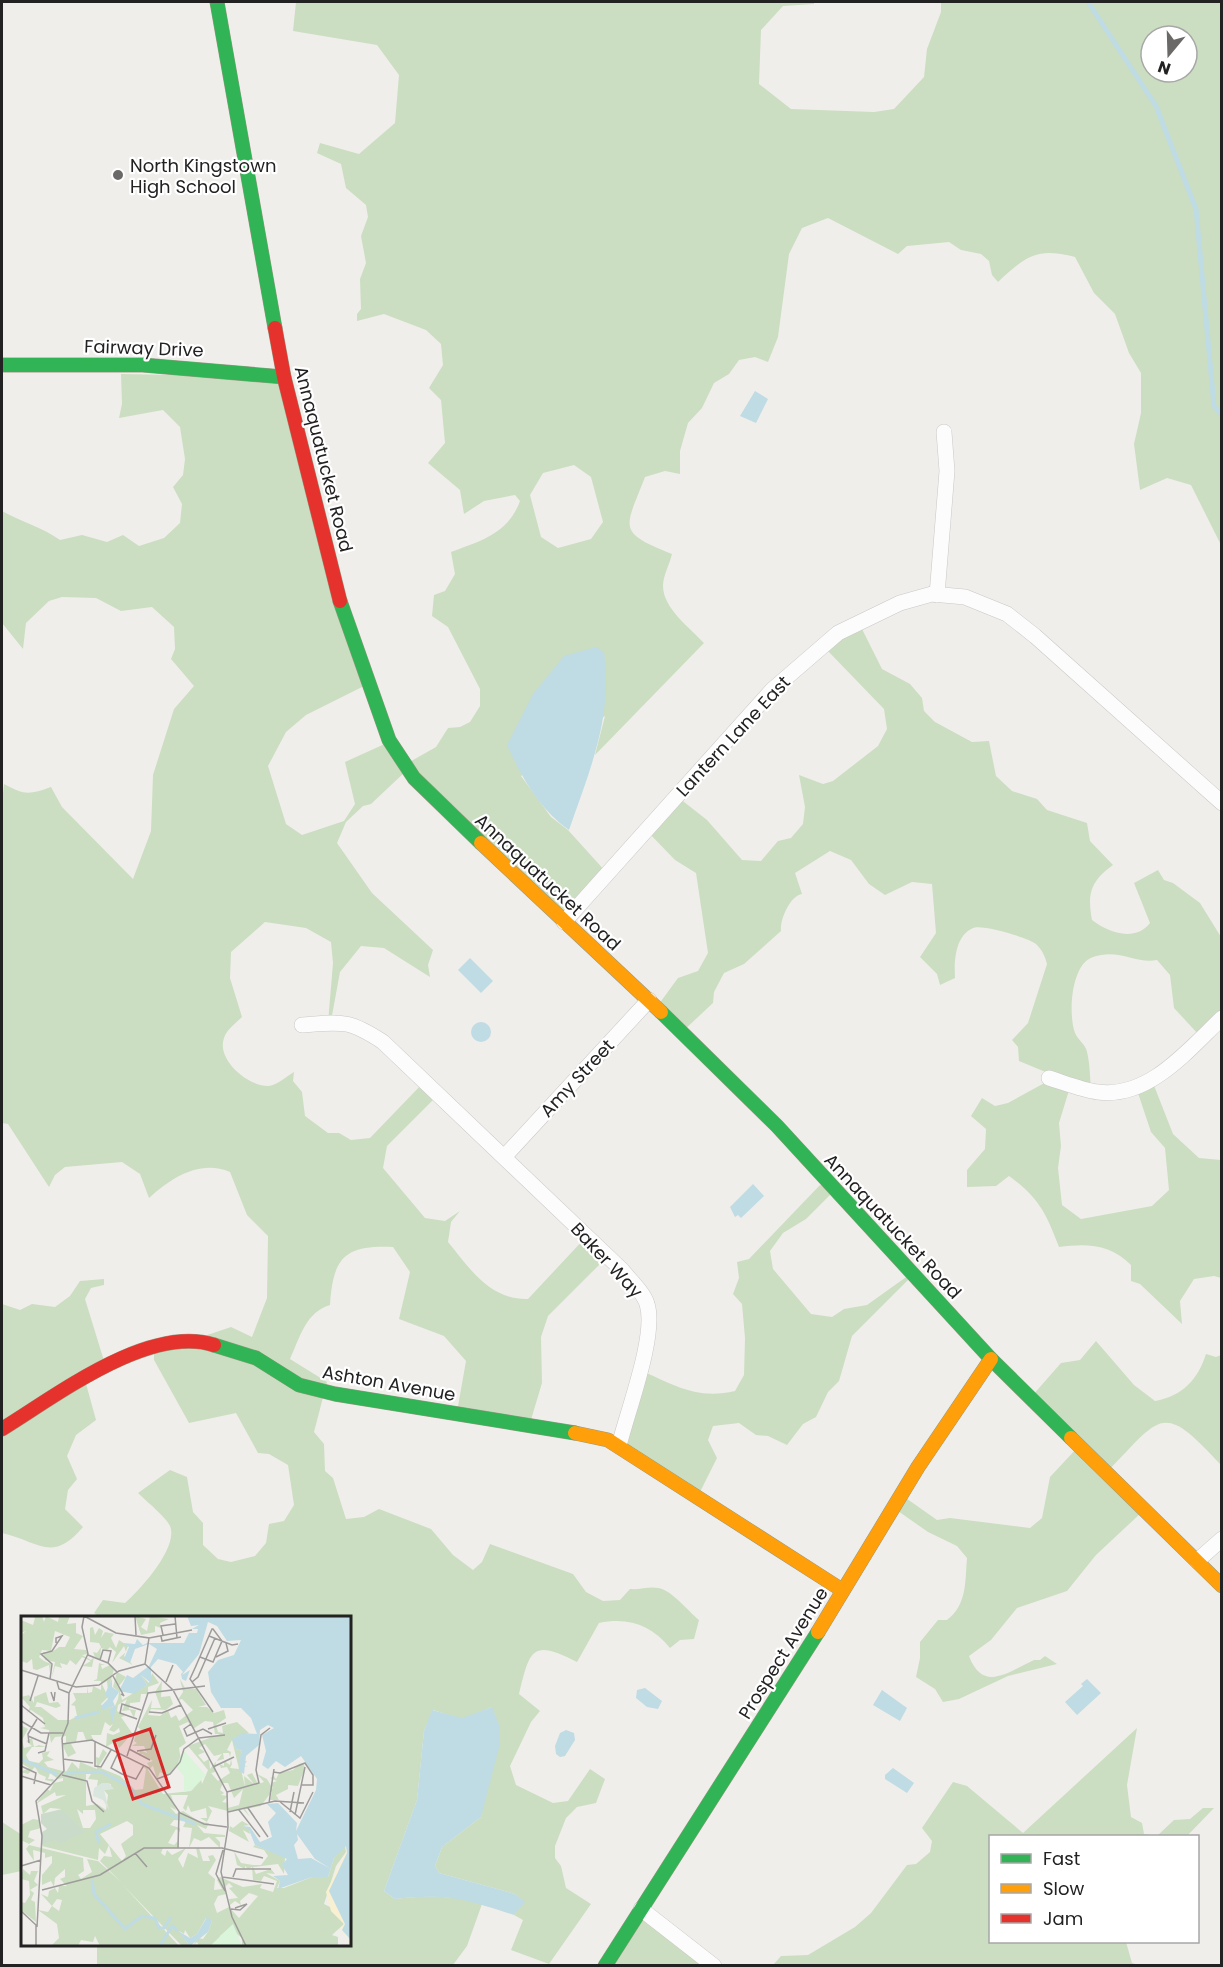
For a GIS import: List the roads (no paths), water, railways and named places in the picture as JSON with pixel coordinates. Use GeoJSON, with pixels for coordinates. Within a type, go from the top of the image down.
{"type":"FeatureCollection","features":[{"type":"Feature","properties":{"kind":"street","name":"Annaquatucket Road"},"geometry":{"type":"LineString","coordinates":[[217,2],[284,377],[344,617],[389,740],[414,778],[649,1000],[777,1126],[991,1359],[1221,1586]]}},
{"type":"Feature","properties":{"kind":"street","name":"Fairway Drive"},"geometry":{"type":"LineString","coordinates":[[2,365],[52,362],[221,369],[284,377]]}},
{"type":"Feature","properties":{"kind":"street"},"geometry":{"type":"LineString","coordinates":[[937,595],[947,471],[944,432]]}},
{"type":"Feature","properties":{"kind":"street","name":"Lantern Lane East"},"geometry":{"type":"LineString","coordinates":[[564,922],[772,690],[838,633],[900,603],[937,595],[965,597],[1007,614],[1035,636],[1221,803]]}},
{"type":"Feature","properties":{"kind":"street","name":"Amy Street"},"geometry":{"type":"LineString","coordinates":[[505,1156],[649,1000]]}},
{"type":"Feature","properties":{"kind":"street"},"geometry":{"type":"LineString","coordinates":[[1049,1078],[1099,1092],[1127,1090],[1156,1077],[1221,1018]]}},
{"type":"Feature","properties":{"kind":"street","name":"Baker Way"},"geometry":{"type":"LineString","coordinates":[[302,1025],[335,1023],[357,1025],[383,1042],[622,1270],[647,1302],[649,1321],[641,1365],[619,1446]]}},
{"type":"Feature","properties":{"kind":"street","name":"Ashton Avenue"},"geometry":{"type":"LineString","coordinates":[[2,1429],[110,1363],[157,1344],[205,1342],[256,1358],[299,1386],[335,1394],[550,1427],[608,1440],[619,1446]]}},
{"type":"Feature","properties":{"kind":"street","name":"Prospect Avenue"},"geometry":{"type":"LineString","coordinates":[[605,1965],[788,1681],[918,1467],[991,1359]]}},
{"type":"Feature","properties":{"kind":"street"},"geometry":{"type":"LineString","coordinates":[[619,1446],[842,1590]]}},
{"type":"Feature","properties":{"kind":"street"},"geometry":{"type":"LineString","coordinates":[[1197,1561],[1221,1539]]}},
{"type":"Feature","properties":{"kind":"street"},"geometry":{"type":"LineString","coordinates":[[641,1909],[714,1965]]}},
{"type":"Feature","properties":{"kind":"water"},"geometry":{"type":"Polygon","coordinates":[[[755,391],[768,399],[756,423],[740,416],[755,391]]]}},
{"type":"Feature","properties":{"kind":"water"},"geometry":{"type":"Polygon","coordinates":[[[596,647],[604,652],[606,676],[602,721],[592,764],[569,830],[540,803],[507,745],[533,694],[564,656],[596,647]]]}},
{"type":"Feature","properties":{"kind":"water"},"geometry":{"type":"Polygon","coordinates":[[[470,958],[493,981],[481,993],[458,970],[470,958]]]}},
{"type":"Feature","properties":{"kind":"water"},"geometry":{"type":"Polygon","coordinates":[[[481,1022],[488,1025],[491,1032],[488,1039],[481,1042],[474,1039],[471,1032],[474,1025],[481,1022]]]}},
{"type":"Feature","properties":{"kind":"water"},"geometry":{"type":"Polygon","coordinates":[[[753,1184],[764,1196],[741,1218],[738,1215],[735,1217],[730,1207],[753,1184]]]}},
{"type":"Feature","properties":{"kind":"water"},"geometry":{"type":"Polygon","coordinates":[[[1087,1679],[1101,1693],[1077,1715],[1065,1702],[1083,1686],[1081,1684],[1087,1679]]]}},
{"type":"Feature","properties":{"kind":"water"},"geometry":{"type":"Polygon","coordinates":[[[645,1688],[662,1701],[658,1709],[647,1707],[636,1698],[637,1690],[645,1688]]]}},
{"type":"Feature","properties":{"kind":"water"},"geometry":{"type":"Polygon","coordinates":[[[882,1690],[907,1708],[900,1721],[873,1705],[882,1690]]]}},
{"type":"Feature","properties":{"kind":"water"},"geometry":{"type":"Polygon","coordinates":[[[492,1707],[500,1727],[500,1744],[481,1817],[442,1847],[435,1866],[439,1873],[515,1894],[525,1902],[514,1915],[482,1905],[443,1897],[395,1899],[384,1891],[417,1800],[424,1731],[432,1710],[462,1718],[492,1707]]]}},
{"type":"Feature","properties":{"kind":"water"},"geometry":{"type":"Polygon","coordinates":[[[566,1730],[574,1733],[575,1740],[565,1756],[560,1757],[556,1754],[555,1746],[560,1733],[566,1730]]]}},
{"type":"Feature","properties":{"kind":"water"},"geometry":{"type":"Polygon","coordinates":[[[893,1768],[914,1783],[907,1793],[885,1779],[885,1775],[893,1768]]]}},
{"type":"Feature","properties":{"kind":"waterway"},"geometry":{"type":"LineString","coordinates":[[1088,2],[1156,106],[1196,209],[1214,406],[1222,415]]}},
{"type":"Feature","properties":{"kind":"place","name":"North Kingstown High School"},"geometry":{"type":"Point","coordinates":[118,175]}}]}
